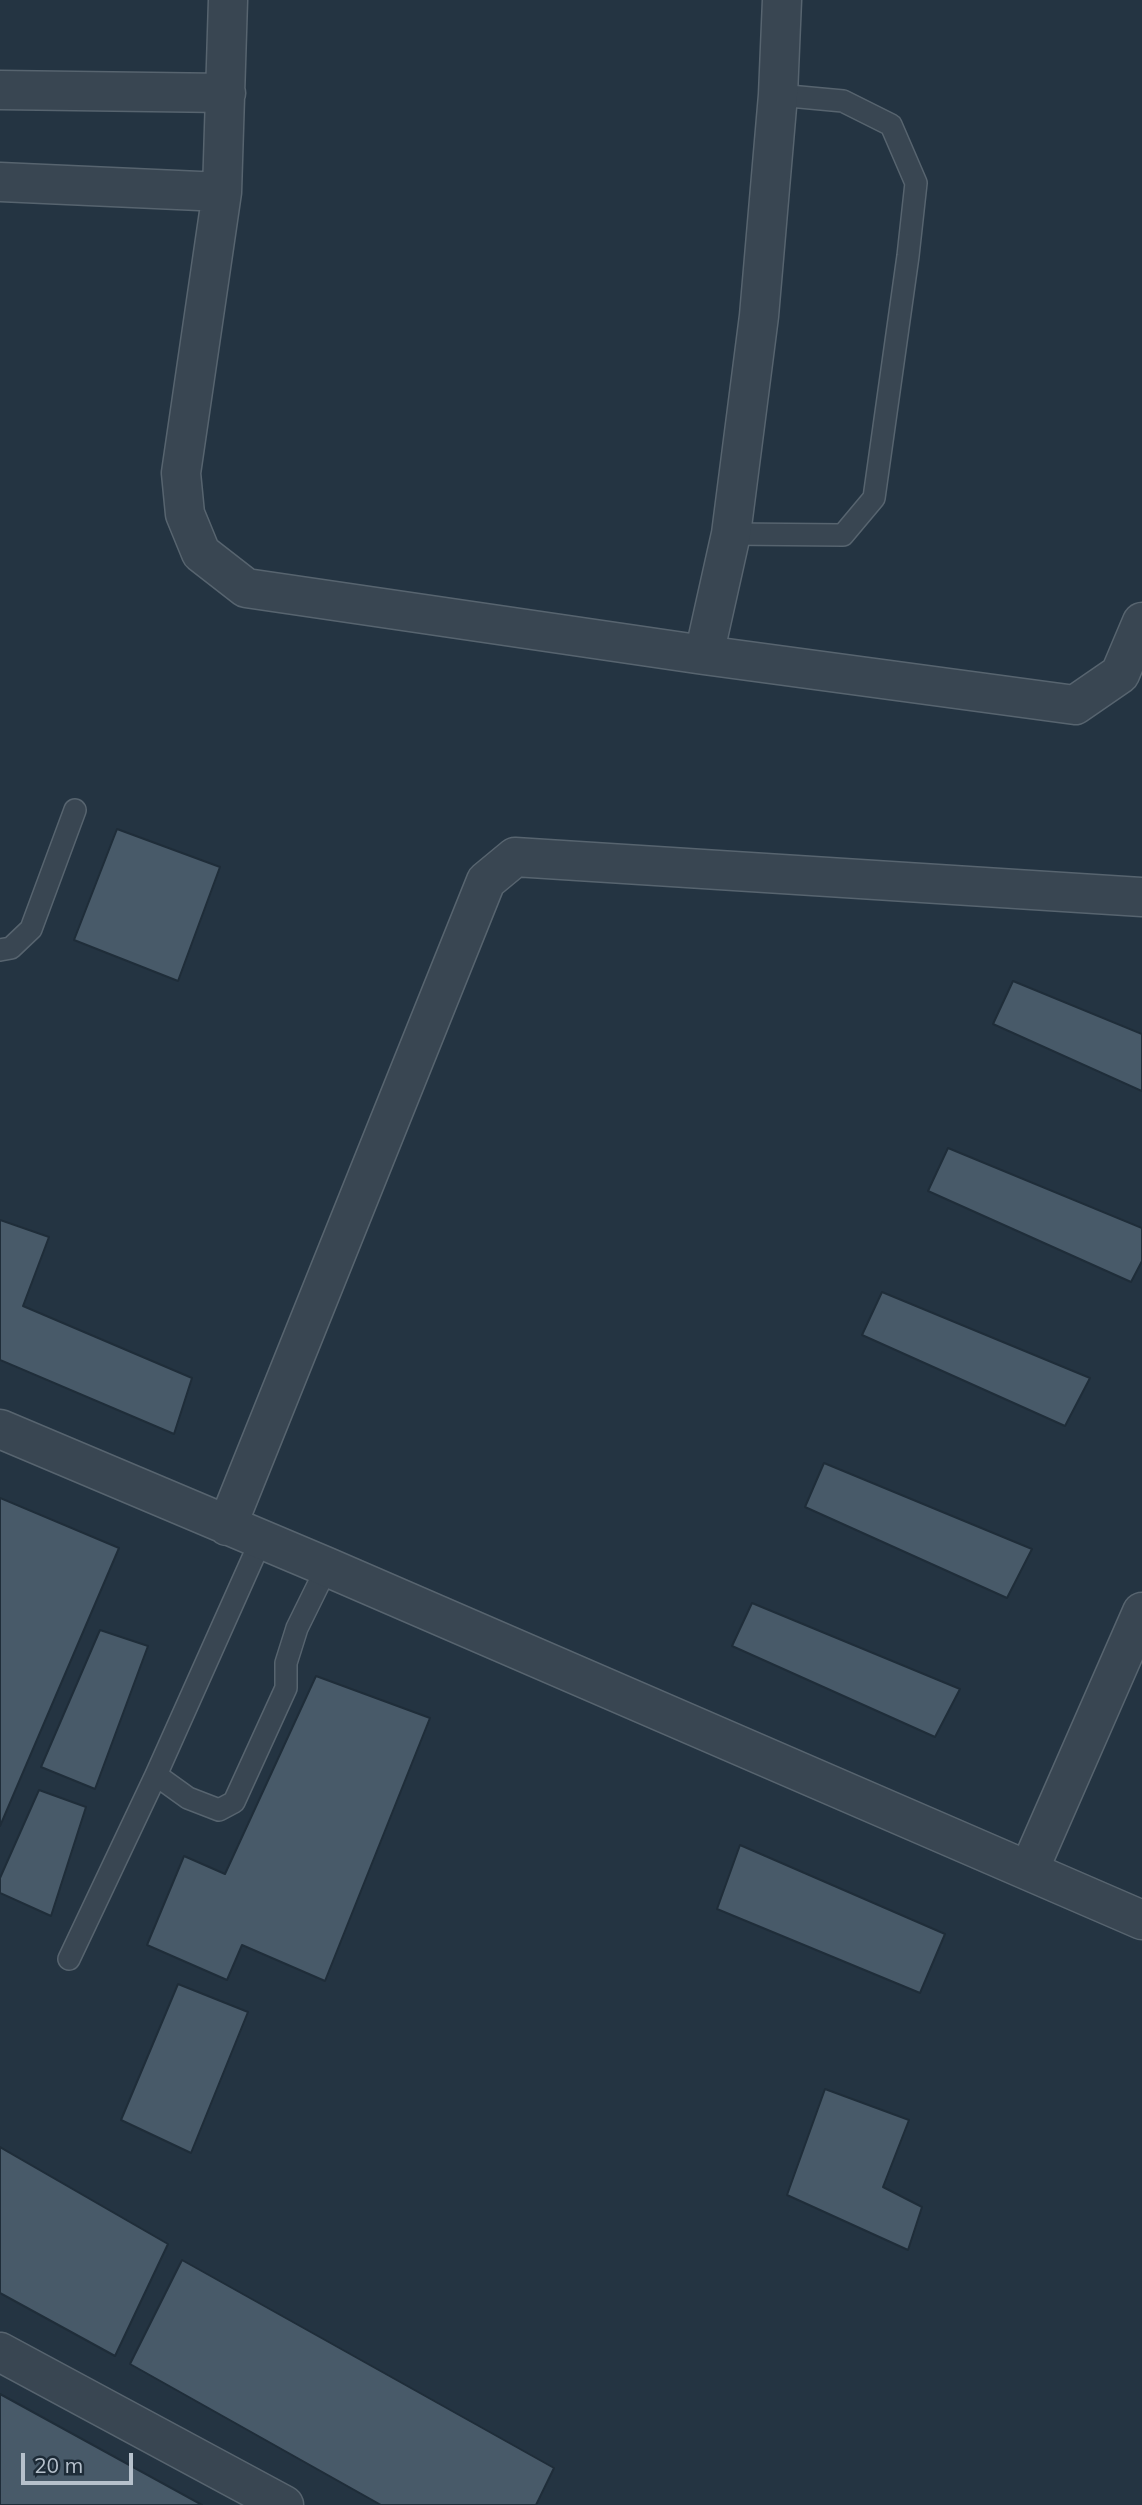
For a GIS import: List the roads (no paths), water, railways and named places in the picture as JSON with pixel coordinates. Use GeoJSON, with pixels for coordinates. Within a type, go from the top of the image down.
{"type":"FeatureCollection","features":[{"type":"Feature","properties":{"kind":"street"},"geometry":{"type":"LineString","coordinates":[[228,0],[222,192],[181,473],[185,514],[201,552],[246,588],[704,656],[1075,705],[1120,674],[1142,622]]}},
{"type":"Feature","properties":{"kind":"street"},"geometry":{"type":"LineString","coordinates":[[704,656],[731,534],[759,316],[778,95],[782,0]]}},
{"type":"Feature","properties":{"kind":"street"},"geometry":{"type":"LineString","coordinates":[[0,90],[226,93]]}},
{"type":"Feature","properties":{"kind":"street"},"geometry":{"type":"LineString","coordinates":[[0,182],[222,192]]}},
{"type":"Feature","properties":{"kind":"street"},"geometry":{"type":"LineString","coordinates":[[244,1533],[486,881],[515,857],[1142,897]]}},
{"type":"Feature","properties":{"kind":"street"},"geometry":{"type":"LineString","coordinates":[[0,1429],[327,1567],[1142,1920]]}},
{"type":"Feature","properties":{"kind":"street"},"geometry":{"type":"LineString","coordinates":[[1028,1870],[1142,1612]]}},
{"type":"Feature","properties":{"kind":"street"},"geometry":{"type":"LineString","coordinates":[[0,2352],[284,2505]]}},
{"type":"Feature","properties":{"kind":"lane"},"geometry":{"type":"LineString","coordinates":[[731,534],[843,535],[874,498],[910,243],[916,183],[891,125],[843,101],[778,95]]}},
{"type":"Feature","properties":{"kind":"lane"},"geometry":{"type":"LineString","coordinates":[[0,950],[11,948],[31,929],[75,810]]}},
{"type":"Feature","properties":{"kind":"lane"},"geometry":{"type":"LineString","coordinates":[[69,1959],[156,1775],[244,1533]]}},
{"type":"Feature","properties":{"kind":"lane"},"geometry":{"type":"LineString","coordinates":[[156,1775],[188,1798],[219,1811],[233,1801],[286,1688],[286,1663],[297,1628],[327,1567]]}}]}
